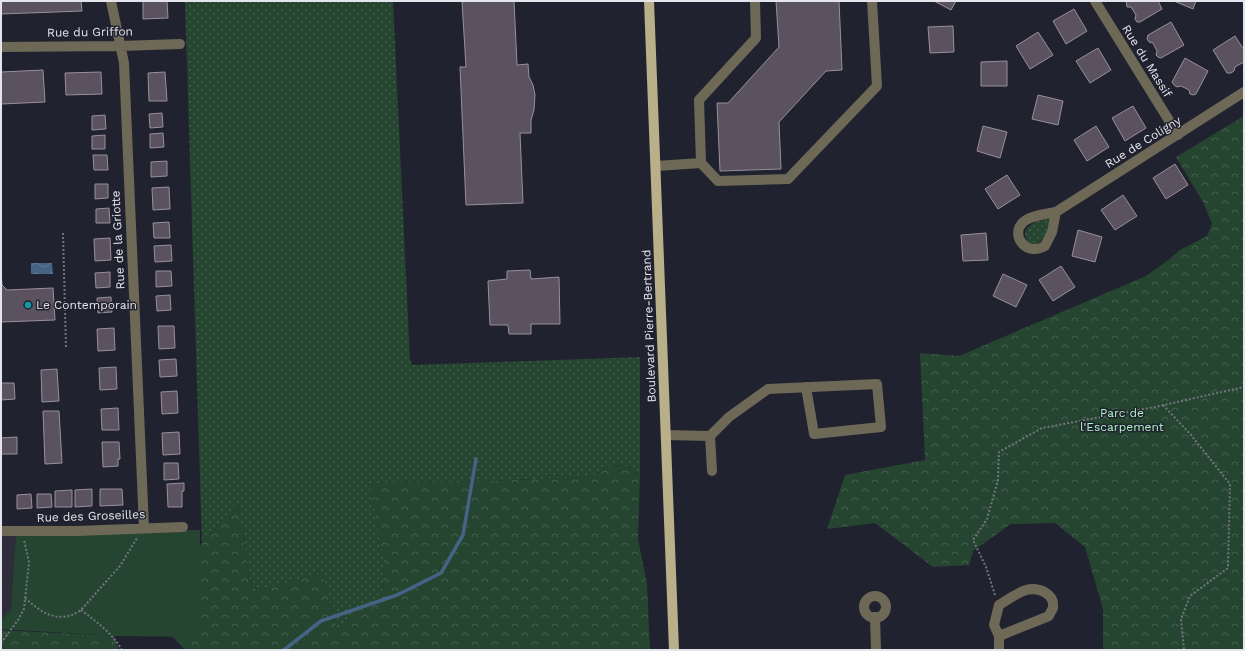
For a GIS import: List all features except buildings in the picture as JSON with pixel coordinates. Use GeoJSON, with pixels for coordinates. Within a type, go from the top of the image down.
{"type":"FeatureCollection","features":[{"type":"Feature","properties":{"kind":"main road","name":"Boulevard Pierre-Bertrand"},"geometry":{"type":"LineString","coordinates":[[649,1],[674,650]]}},
{"type":"Feature","properties":{"kind":"street","name":"Rue de la Griotte"},"geometry":{"type":"LineString","coordinates":[[111,1],[124,63],[143,528]]}},
{"type":"Feature","properties":{"kind":"street"},"geometry":{"type":"LineString","coordinates":[[755,1],[756,38],[698,100],[701,163],[718,181],[788,179],[877,86],[872,1]]}},
{"type":"Feature","properties":{"kind":"street","name":"Rue du Massif"},"geometry":{"type":"LineString","coordinates":[[1095,1],[1178,135]]}},
{"type":"Feature","properties":{"kind":"street","name":"Rue du Griffon"},"geometry":{"type":"LineString","coordinates":[[1,46],[120,46],[180,44]]}},
{"type":"Feature","properties":{"kind":"street","name":"Rue de Coligny"},"geometry":{"type":"LineString","coordinates":[[1056,212],[1244,92]]}},
{"type":"Feature","properties":{"kind":"street"},"geometry":{"type":"LineString","coordinates":[[656,166],[701,163]]}},
{"type":"Feature","properties":{"kind":"street"},"geometry":{"type":"LineString","coordinates":[[666,435],[710,436],[729,417],[768,389],[806,387],[878,384],[881,427],[814,434],[806,387]]}},
{"type":"Feature","properties":{"kind":"street"},"geometry":{"type":"LineString","coordinates":[[710,436],[712,471]]}},
{"type":"Feature","properties":{"kind":"street","name":"Rue des Groseilles"},"geometry":{"type":"LineString","coordinates":[[1,531],[22,532],[183,527]]}},
{"type":"Feature","properties":{"kind":"street"},"geometry":{"type":"LineString","coordinates":[[998,636],[1049,616],[1053,608],[1052,600],[1048,594],[1039,590],[1026,590],[999,605],[994,625],[998,636],[999,650]]}},
{"type":"Feature","properties":{"kind":"street"},"geometry":{"type":"LineString","coordinates":[[875,617],[876,650]]}},
{"type":"Feature","properties":{"kind":"path"},"geometry":{"type":"LineString","coordinates":[[63,233],[66,348]]}},
{"type":"Feature","properties":{"kind":"path"},"geometry":{"type":"LineString","coordinates":[[999,605],[986,567],[974,540],[987,519],[998,480],[999,452],[1042,428],[1163,405],[1244,387]]}},
{"type":"Feature","properties":{"kind":"path"},"geometry":{"type":"LineString","coordinates":[[1163,405],[1230,484],[1228,568],[1190,596],[1181,619],[1184,650]]}},
{"type":"Feature","properties":{"kind":"path"},"geometry":{"type":"LineString","coordinates":[[24,598],[47,615],[66,617],[76,614],[120,566],[143,528]]}},
{"type":"Feature","properties":{"kind":"path"},"geometry":{"type":"LineString","coordinates":[[1,643],[24,609],[29,562],[22,532]]}},
{"type":"Feature","properties":{"kind":"path"},"geometry":{"type":"LineString","coordinates":[[81,610],[101,625],[122,650]]}},
{"type":"Feature","properties":{"kind":"shaded area"},"geometry":{"type":"Polygon","coordinates":[[[1,531],[16,531],[11,609],[1,621],[1,531]]]}},
{"type":"Feature","properties":{"kind":"green space"},"geometry":{"type":"Polygon","coordinates":[[[185,1],[393,1],[410,360],[412,365],[640,357],[640,476],[626,466],[613,465],[590,477],[458,482],[370,483],[384,561],[382,594],[338,631],[322,573],[252,592],[238,502],[202,543],[185,1]]]}},
{"type":"Feature","properties":{"kind":"green space","name":"Parc de l'Escarpement"},"geometry":{"type":"Polygon","coordinates":[[[1244,116],[1244,650],[1103,650],[1103,609],[1085,547],[1055,523],[1011,524],[973,551],[969,565],[933,567],[875,523],[827,529],[845,475],[925,460],[920,353],[959,356],[1146,276],[1180,250],[1207,236],[1212,224],[1203,202],[1176,157],[1244,116]]]}},
{"type":"Feature","properties":{"kind":"green space"},"geometry":{"type":"Polygon","coordinates":[[[1050,218],[1042,240],[1039,243],[1030,244],[1025,233],[1027,229],[1034,223],[1050,218]]]}},
{"type":"Feature","properties":{"kind":"green space"},"geometry":{"type":"Polygon","coordinates":[[[613,465],[626,466],[640,476],[638,539],[647,584],[650,650],[185,650],[171,635],[194,552],[238,502],[252,592],[322,573],[338,631],[382,593],[384,561],[369,483],[458,482],[590,477],[613,465]]]}},
{"type":"Feature","properties":{"kind":"green space"},"geometry":{"type":"Polygon","coordinates":[[[200,530],[200,637],[114,636],[1,629],[1,621],[11,609],[16,531],[200,530]]]}},
{"type":"Feature","properties":{"kind":"green space"},"geometry":{"type":"Polygon","coordinates":[[[1,630],[114,636],[119,650],[1,650],[1,630]]]}},
{"type":"Feature","properties":{"kind":"water"},"geometry":{"type":"Polygon","coordinates":[[[31,263],[52,263],[53,274],[31,274],[31,263]]]}},
{"type":"Feature","properties":{"kind":"waterway"},"geometry":{"type":"LineString","coordinates":[[284,650],[321,621],[397,595],[441,573],[463,535],[476,459]]}},
{"type":"Feature","properties":{"kind":"place","name":"Le Contemporain"},"geometry":{"type":"Point","coordinates":[28,305]}}]}
